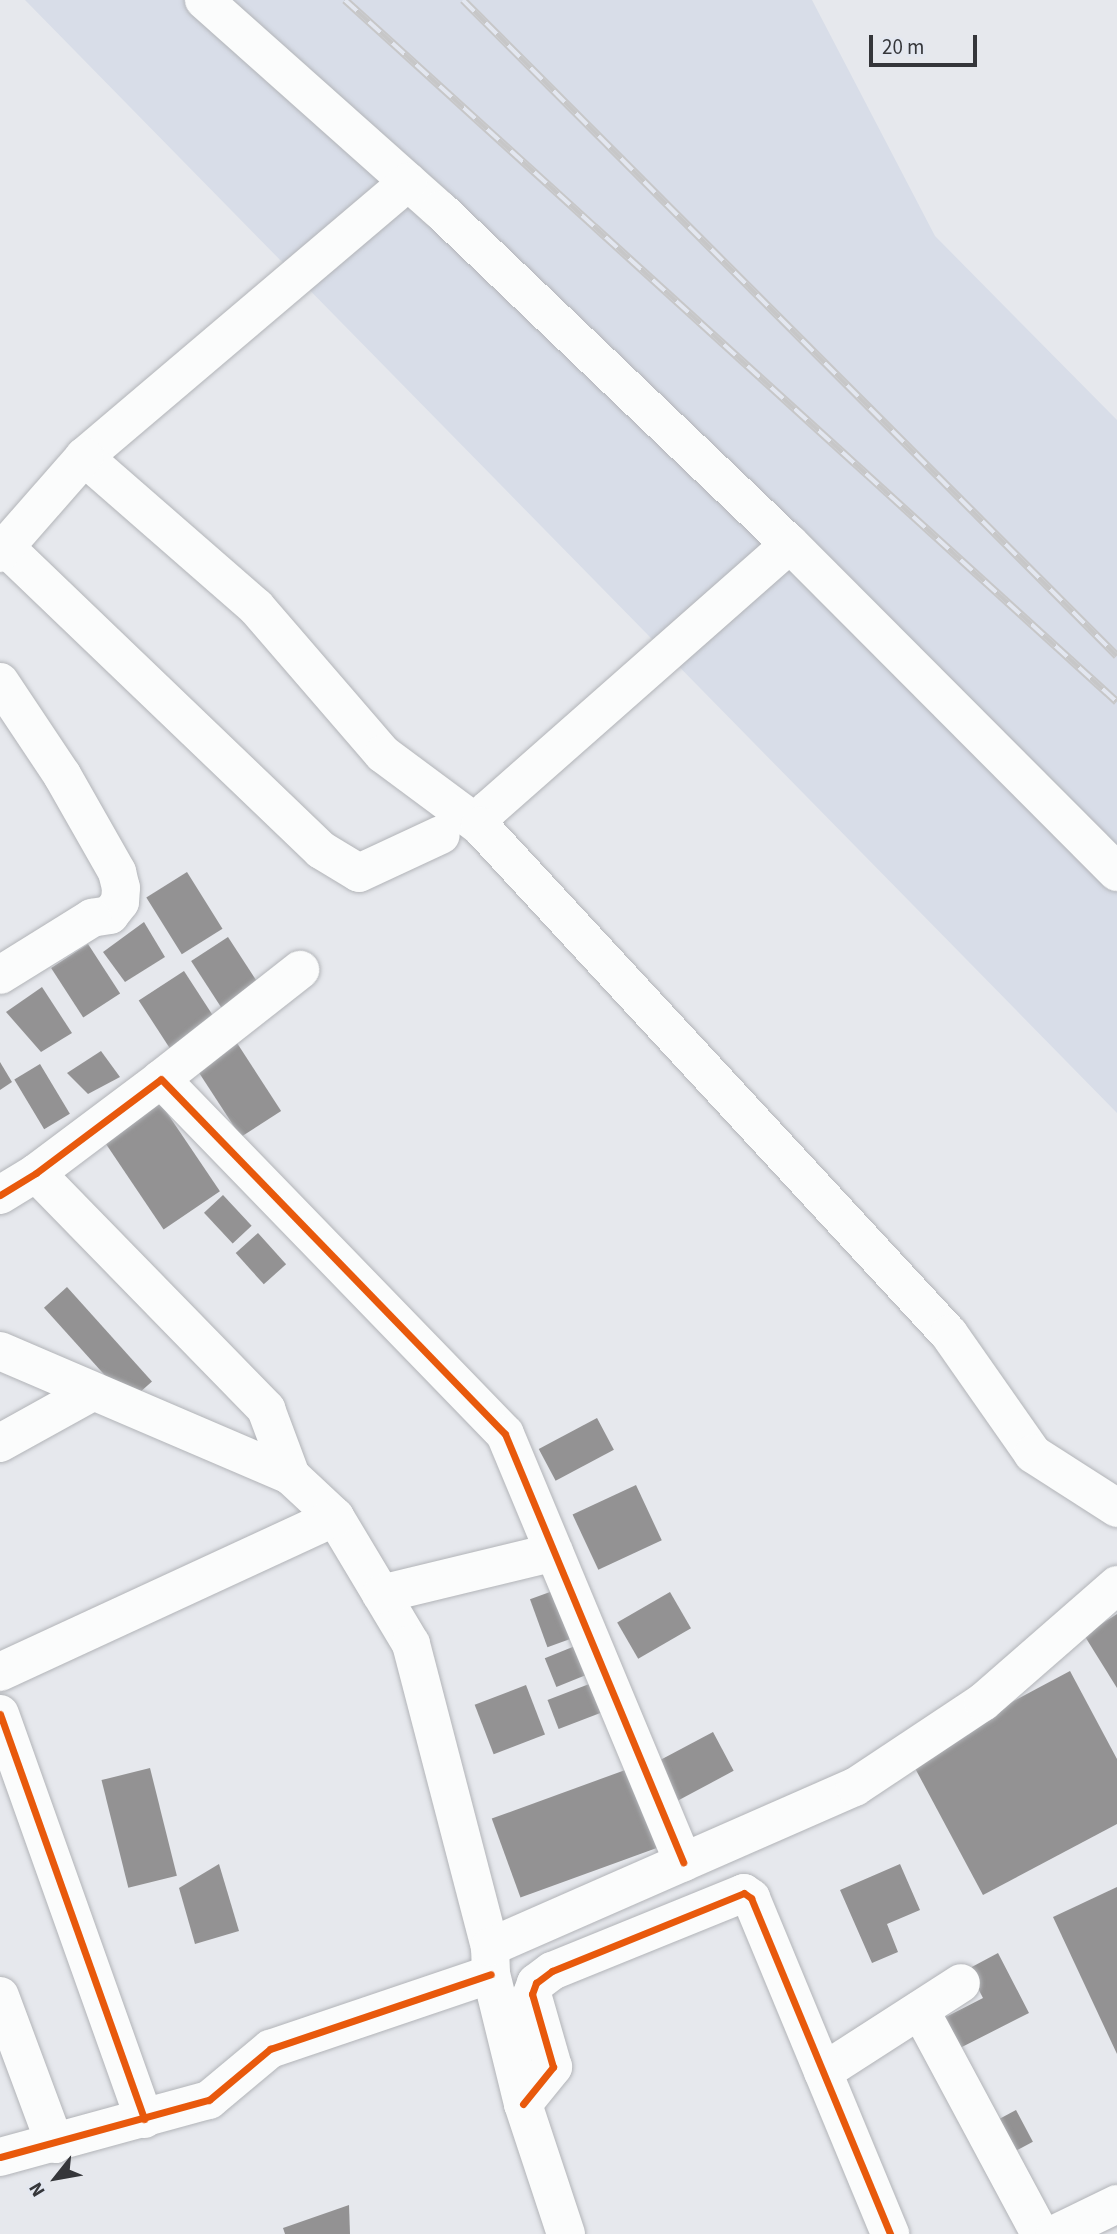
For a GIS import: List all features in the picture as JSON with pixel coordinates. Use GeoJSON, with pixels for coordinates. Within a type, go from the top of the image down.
{"type":"FeatureCollection","features":[{"type":"Feature","properties":{"kind":"street"},"geometry":{"type":"LineString","coordinates":[[204,0],[408,182],[790,544],[1117,872]]}},
{"type":"Feature","properties":{"kind":"street"},"geometry":{"type":"LineString","coordinates":[[408,182],[84,457],[3,550],[321,850],[359,873],[441,835]]}},
{"type":"Feature","properties":{"kind":"street"},"geometry":{"type":"LineString","coordinates":[[84,457],[256,607],[383,754],[480,825],[949,1334],[1034,1454],[1117,1508]]}},
{"type":"Feature","properties":{"kind":"street"},"geometry":{"type":"LineString","coordinates":[[480,825],[488,810],[790,544]]}},
{"type":"Feature","properties":{"kind":"street"},"geometry":{"type":"LineString","coordinates":[[0,682],[62,775],[117,872],[121,888],[120,902],[110,915],[92,918],[0,975]]}},
{"type":"Feature","properties":{"kind":"street"},"geometry":{"type":"LineString","coordinates":[[0,1195],[36,1173],[300,970]]}},
{"type":"Feature","properties":{"kind":"street"},"geometry":{"type":"LineString","coordinates":[[161,1079],[505,1434],[683,1862]]}},
{"type":"Feature","properties":{"kind":"street"},"geometry":{"type":"LineString","coordinates":[[36,1173],[266,1409],[275,1424],[290,1476]]}},
{"type":"Feature","properties":{"kind":"street"},"geometry":{"type":"LineString","coordinates":[[0,1351],[290,1476],[335,1517],[411,1644],[523,2104],[566,2234]]}},
{"type":"Feature","properties":{"kind":"street"},"geometry":{"type":"LineString","coordinates":[[0,1443],[92,1392]]}},
{"type":"Feature","properties":{"kind":"street"},"geometry":{"type":"LineString","coordinates":[[0,1672],[335,1517]]}},
{"type":"Feature","properties":{"kind":"street"},"geometry":{"type":"LineString","coordinates":[[382,1594],[554,1552]]}},
{"type":"Feature","properties":{"kind":"street"},"geometry":{"type":"LineString","coordinates":[[0,2157],[209,2100],[270,2049],[490,1961],[683,1862],[855,1787],[983,1702],[1117,1586]]}},
{"type":"Feature","properties":{"kind":"street"},"geometry":{"type":"LineString","coordinates":[[0,1714],[144,2119]]}},
{"type":"Feature","properties":{"kind":"street"},"geometry":{"type":"LineString","coordinates":[[523,2104],[553,2067],[532,1994],[536,1983],[552,1971],[738,1893],[751,1898],[890,2234]]}},
{"type":"Feature","properties":{"kind":"street"},"geometry":{"type":"LineString","coordinates":[[823,2072],[961,1983]]}},
{"type":"Feature","properties":{"kind":"street"},"geometry":{"type":"LineString","coordinates":[[0,1996],[55,2144]]}},
{"type":"Feature","properties":{"kind":"street"},"geometry":{"type":"LineString","coordinates":[[920,2010],[1040,2234]]}},
{"type":"Feature","properties":{"kind":"street"},"geometry":{"type":"LineString","coordinates":[[1055,2234],[1117,2204]]}},
{"type":"Feature","properties":{"kind":"shaded area"},"geometry":{"type":"Polygon","coordinates":[[[25,0],[812,0],[935,236],[1117,420],[1117,1113],[25,0]]]}},
{"type":"Feature","properties":{"kind":"building"},"geometry":{"type":"Polygon","coordinates":[[[187,872],[223,929],[182,954],[146,897],[187,872]]]}},
{"type":"Feature","properties":{"kind":"building"},"geometry":{"type":"Polygon","coordinates":[[[144,922],[165,957],[125,982],[103,952],[144,922]]]}},
{"type":"Feature","properties":{"kind":"building"},"geometry":{"type":"Polygon","coordinates":[[[228,937],[263,991],[226,1015],[191,961],[228,937]]]}},
{"type":"Feature","properties":{"kind":"building"},"geometry":{"type":"Polygon","coordinates":[[[88,944],[120,993],[83,1017],[51,968],[88,944]]]}},
{"type":"Feature","properties":{"kind":"building"},"geometry":{"type":"Polygon","coordinates":[[[184,971],[219,1025],[174,1054],[139,1000],[184,971]]]}},
{"type":"Feature","properties":{"kind":"building"},"geometry":{"type":"Polygon","coordinates":[[[42,987],[72,1033],[41,1052],[6,1012],[42,987]]]}},
{"type":"Feature","properties":{"kind":"building"},"geometry":{"type":"Polygon","coordinates":[[[237,1043],[281,1111],[241,1137],[197,1069],[237,1043]]]}},
{"type":"Feature","properties":{"kind":"building"},"geometry":{"type":"Polygon","coordinates":[[[101,1051],[120,1077],[88,1094],[67,1073],[101,1051]]]}},
{"type":"Feature","properties":{"kind":"building"},"geometry":{"type":"Polygon","coordinates":[[[0,1062],[12,1082],[0,1090],[0,1062]]]}},
{"type":"Feature","properties":{"kind":"building"},"geometry":{"type":"Polygon","coordinates":[[[40,1064],[70,1114],[44,1129],[14,1079],[40,1064]]]}},
{"type":"Feature","properties":{"kind":"building"},"geometry":{"type":"Polygon","coordinates":[[[159,1101],[220,1191],[164,1229],[103,1139],[159,1101]]]}},
{"type":"Feature","properties":{"kind":"building"},"geometry":{"type":"Polygon","coordinates":[[[223,1195],[252,1226],[233,1243],[204,1213],[223,1195]]]}},
{"type":"Feature","properties":{"kind":"building"},"geometry":{"type":"Polygon","coordinates":[[[258,1233],[286,1264],[264,1284],[236,1253],[258,1233]]]}},
{"type":"Feature","properties":{"kind":"building"},"geometry":{"type":"Polygon","coordinates":[[[67,1287],[152,1381],[129,1402],[44,1308],[67,1287]]]}},
{"type":"Feature","properties":{"kind":"building"},"geometry":{"type":"Polygon","coordinates":[[[597,1418],[614,1450],[556,1481],[539,1449],[597,1418]]]}},
{"type":"Feature","properties":{"kind":"building"},"geometry":{"type":"Polygon","coordinates":[[[636,1485],[662,1540],[598,1570],[573,1515],[636,1485]]]}},
{"type":"Feature","properties":{"kind":"building"},"geometry":{"type":"Polygon","coordinates":[[[561,1588],[578,1636],[547,1647],[530,1599],[561,1588]]]}},
{"type":"Feature","properties":{"kind":"building"},"geometry":{"type":"Polygon","coordinates":[[[670,1592],[691,1628],[638,1659],[617,1622],[670,1592]]]}},
{"type":"Feature","properties":{"kind":"building"},"geometry":{"type":"Polygon","coordinates":[[[1117,1614],[1117,1688],[1084,1635],[1117,1614]]]}},
{"type":"Feature","properties":{"kind":"building"},"geometry":{"type":"Polygon","coordinates":[[[580,1644],[592,1673],[556,1687],[545,1658],[580,1644]]]}},
{"type":"Feature","properties":{"kind":"building"},"geometry":{"type":"Polygon","coordinates":[[[1070,1671],[1117,1759],[1117,1824],[983,1895],[909,1757],[1070,1671]]]}},
{"type":"Feature","properties":{"kind":"building"},"geometry":{"type":"Polygon","coordinates":[[[597,1681],[608,1710],[559,1729],[548,1700],[597,1681]]]}},
{"type":"Feature","properties":{"kind":"building"},"geometry":{"type":"Polygon","coordinates":[[[526,1685],[545,1734],[494,1754],[475,1705],[526,1685]]]}},
{"type":"Feature","properties":{"kind":"building"},"geometry":{"type":"Polygon","coordinates":[[[713,1732],[734,1771],[677,1801],[656,1762],[713,1732]]]}},
{"type":"Feature","properties":{"kind":"building"},"geometry":{"type":"Polygon","coordinates":[[[150,1768],[177,1876],[128,1888],[101,1780],[150,1768]]]}},
{"type":"Feature","properties":{"kind":"building"},"geometry":{"type":"Polygon","coordinates":[[[628,1769],[657,1848],[520,1898],[492,1819],[628,1769]]]}},
{"type":"Feature","properties":{"kind":"building"},"geometry":{"type":"Polygon","coordinates":[[[219,1864],[239,1931],[195,1944],[179,1888],[219,1864]]]}},
{"type":"Feature","properties":{"kind":"building"},"geometry":{"type":"Polygon","coordinates":[[[900,1864],[920,1910],[887,1924],[898,1952],[872,1963],[840,1890],[900,1864]]]}},
{"type":"Feature","properties":{"kind":"building"},"geometry":{"type":"Polygon","coordinates":[[[1117,1887],[1117,2054],[1053,1917],[1117,1887]]]}},
{"type":"Feature","properties":{"kind":"building"},"geometry":{"type":"Polygon","coordinates":[[[998,1953],[1029,2013],[956,2050],[940,2020],[983,1998],[968,1969],[998,1953]]]}},
{"type":"Feature","properties":{"kind":"building"},"geometry":{"type":"Polygon","coordinates":[[[1016,2110],[1033,2142],[1008,2155],[991,2123],[1016,2110]]]}},
{"type":"Feature","properties":{"kind":"building"},"geometry":{"type":"Polygon","coordinates":[[[349,2205],[350,2234],[285,2234],[283,2228],[349,2205]]]}},
{"type":"Feature","properties":{"kind":"railway"},"geometry":{"type":"LineString","coordinates":[[345,0],[1117,702]]}},
{"type":"Feature","properties":{"kind":"railway"},"geometry":{"type":"LineString","coordinates":[[463,0],[1117,656]]}},
{"type":"Feature","properties":{"kind":"cycle path"},"geometry":{"type":"LineString","coordinates":[[0,1195],[36,1173],[161,1079],[505,1434],[683,1862]]}},
{"type":"Feature","properties":{"kind":"cycle path"},"geometry":{"type":"LineString","coordinates":[[0,1714],[144,2119]]}},
{"type":"Feature","properties":{"kind":"cycle path"},"geometry":{"type":"LineString","coordinates":[[523,2104],[553,2067],[532,1994],[536,1983],[552,1971],[744,1893],[751,1898],[890,2234]]}},
{"type":"Feature","properties":{"kind":"cycle path"},"geometry":{"type":"LineString","coordinates":[[0,2157],[209,2100],[270,2049],[491,1974]]}}]}
